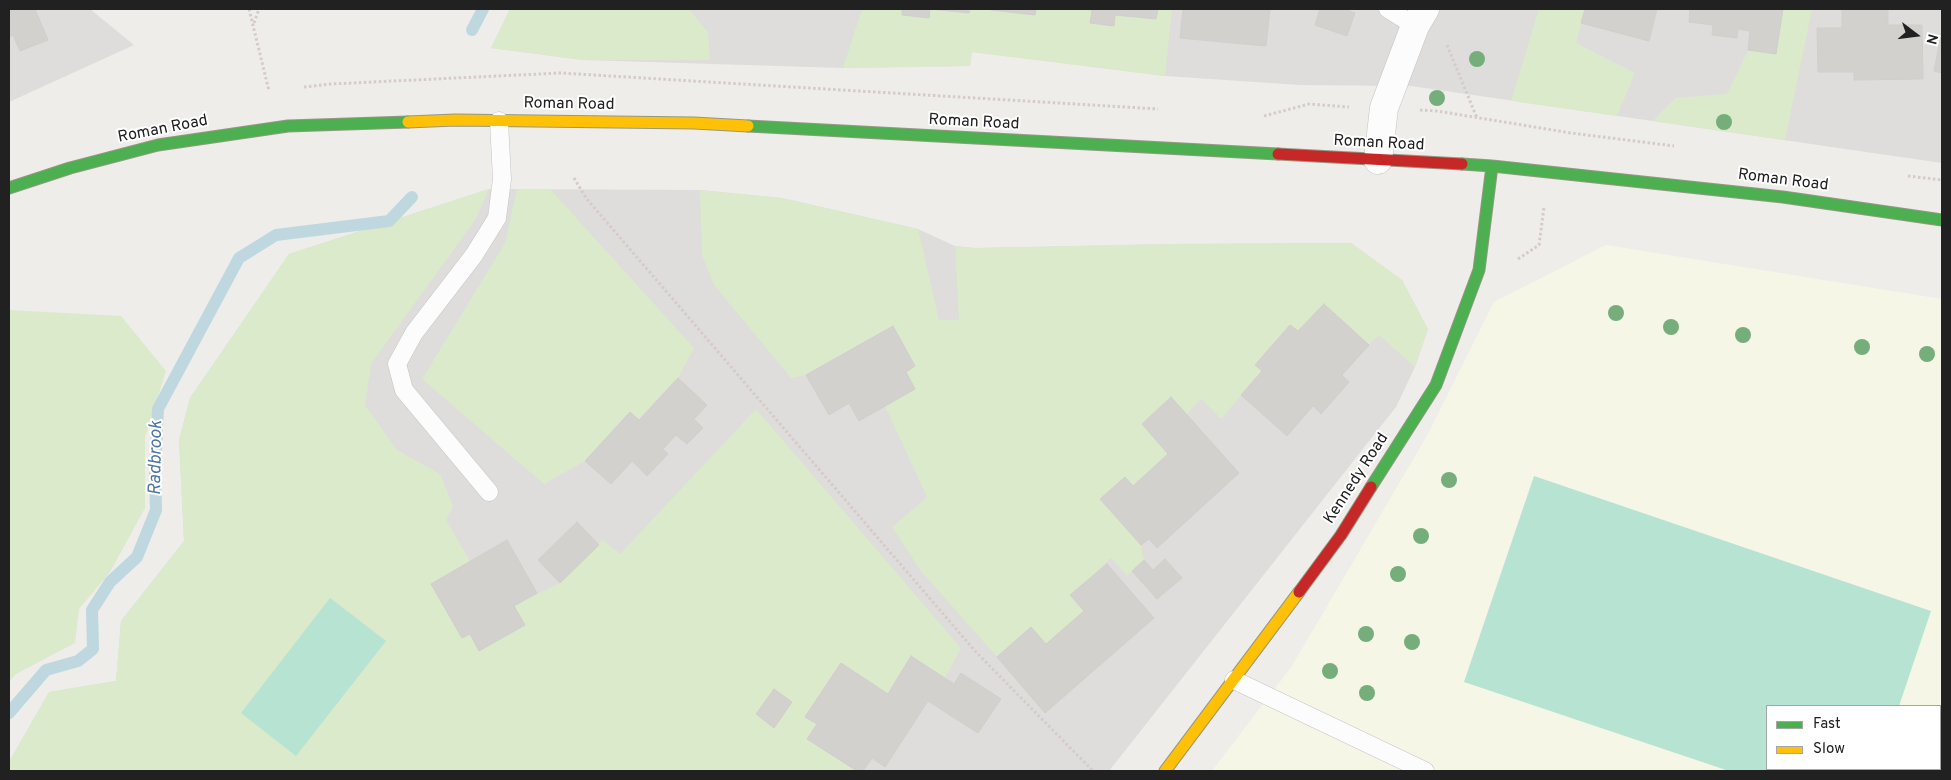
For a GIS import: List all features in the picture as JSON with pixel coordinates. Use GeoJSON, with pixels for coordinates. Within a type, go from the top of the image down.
{"type":"FeatureCollection","features":[{"type":"Feature","properties":{"kind":"main road","name":"Roman Road"},"geometry":{"type":"LineString","coordinates":[[9,188],[70,168],[158,145],[288,126],[455,120],[694,123],[1492,166],[1783,197],[1942,220]]}},
{"type":"Feature","properties":{"kind":"main road","name":"Kennedy Road"},"geometry":{"type":"LineString","coordinates":[[1165,771],[1341,535],[1436,385],[1479,270],[1492,166]]}},
{"type":"Feature","properties":{"kind":"street"},"geometry":{"type":"LineString","coordinates":[[1378,160],[1384,108],[1420,17]]}},
{"type":"Feature","properties":{"kind":"lane"},"geometry":{"type":"LineString","coordinates":[[1388,9],[1420,17]]}},
{"type":"Feature","properties":{"kind":"lane"},"geometry":{"type":"LineString","coordinates":[[489,492],[404,390],[397,364],[414,333],[474,255],[497,218],[502,179],[499,121]]}},
{"type":"Feature","properties":{"kind":"lane"},"geometry":{"type":"LineString","coordinates":[[1234,680],[1425,771]]}},
{"type":"Feature","properties":{"kind":"path"},"geometry":{"type":"LineString","coordinates":[[249,9],[269,91]]}},
{"type":"Feature","properties":{"kind":"path"},"geometry":{"type":"LineString","coordinates":[[254,24],[259,9]]}},
{"type":"Feature","properties":{"kind":"path"},"geometry":{"type":"LineString","coordinates":[[1446,42],[1477,118]]}},
{"type":"Feature","properties":{"kind":"path"},"geometry":{"type":"LineString","coordinates":[[461,77],[560,73],[1164,110]]}},
{"type":"Feature","properties":{"kind":"path"},"geometry":{"type":"LineString","coordinates":[[1264,116],[1309,104]]}},
{"type":"Feature","properties":{"kind":"path"},"geometry":{"type":"LineString","coordinates":[[1437,111],[1552,130],[1680,147]]}},
{"type":"Feature","properties":{"kind":"path"},"geometry":{"type":"LineString","coordinates":[[1551,136],[1552,130]]}},
{"type":"Feature","properties":{"kind":"path"},"geometry":{"type":"LineString","coordinates":[[1904,176],[1942,180]]}},
{"type":"Feature","properties":{"kind":"path"},"geometry":{"type":"LineString","coordinates":[[574,178],[586,198],[968,644],[1093,771]]}},
{"type":"Feature","properties":{"kind":"shaded area"},"geometry":{"type":"Polygon","coordinates":[[[9,9],[90,9],[134,45],[9,102],[9,9]]]}},
{"type":"Feature","properties":{"kind":"shaded area"},"geometry":{"type":"Polygon","coordinates":[[[510,9],[1942,9],[1942,163],[1411,86],[1300,85],[1165,76],[972,52],[970,66],[843,68],[583,60],[491,48],[510,9]]]}},
{"type":"Feature","properties":{"kind":"shaded area"},"geometry":{"type":"Polygon","coordinates":[[[489,189],[700,190],[782,198],[918,229],[955,246],[975,248],[1351,243],[1402,280],[1428,329],[1415,367],[1396,407],[1109,771],[9,771],[9,762],[49,692],[116,681],[121,621],[184,541],[179,440],[190,398],[289,254],[489,189]]]}},
{"type":"Feature","properties":{"kind":"shaded area"},"geometry":{"type":"Polygon","coordinates":[[[1606,245],[1942,299],[1942,771],[1212,771],[1292,666],[1428,434],[1494,302],[1606,245]]]}},
{"type":"Feature","properties":{"kind":"green space"},"geometry":{"type":"Polygon","coordinates":[[[510,9],[689,9],[708,32],[710,60],[583,60],[491,48],[510,9]]]}},
{"type":"Feature","properties":{"kind":"green space"},"geometry":{"type":"Polygon","coordinates":[[[862,9],[902,9],[902,15],[929,18],[930,9],[969,13],[970,9],[991,9],[1035,15],[1036,9],[1081,9],[1092,10],[1091,23],[1113,26],[1115,15],[1156,19],[1158,9],[1172,9],[1165,76],[972,52],[970,66],[843,68],[862,9]]]}},
{"type":"Feature","properties":{"kind":"green space"},"geometry":{"type":"Polygon","coordinates":[[[1539,9],[1585,9],[1576,43],[1635,73],[1617,116],[1511,101],[1539,9]]]}},
{"type":"Feature","properties":{"kind":"green space"},"geometry":{"type":"Polygon","coordinates":[[[1783,9],[1812,9],[1785,140],[1653,121],[1675,98],[1727,94],[1748,50],[1776,54],[1783,9]]]}},
{"type":"Feature","properties":{"kind":"green space"},"geometry":{"type":"Polygon","coordinates":[[[489,189],[475,220],[371,364],[365,405],[397,450],[440,474],[453,506],[446,520],[470,561],[431,584],[462,638],[470,634],[479,651],[514,606],[560,583],[603,540],[620,554],[756,409],[961,648],[945,678],[911,657],[888,694],[840,663],[805,716],[817,724],[807,739],[857,771],[9,771],[9,762],[49,692],[116,681],[121,621],[184,541],[179,440],[190,398],[289,254],[489,189]]]}},
{"type":"Feature","properties":{"kind":"green space"},"geometry":{"type":"Polygon","coordinates":[[[517,189],[551,190],[694,348],[678,378],[639,420],[630,412],[585,461],[544,484],[422,379],[505,243],[517,189]]]}},
{"type":"Feature","properties":{"kind":"green space"},"geometry":{"type":"Polygon","coordinates":[[[700,190],[782,198],[918,229],[939,320],[959,320],[955,246],[975,248],[1351,243],[1402,280],[1428,329],[1415,367],[1379,335],[1369,345],[1323,304],[1298,331],[1290,325],[1273,344],[1256,364],[1262,371],[1221,419],[1201,399],[1187,414],[1171,397],[1142,424],[1168,454],[1133,486],[1125,477],[1101,499],[1141,545],[1144,560],[1127,576],[1111,558],[1071,595],[1084,611],[1046,644],[1031,627],[997,657],[921,571],[892,527],[927,497],[885,406],[915,389],[906,372],[915,366],[893,326],[806,375],[791,378],[714,285],[702,255],[700,190]]]}},
{"type":"Feature","properties":{"kind":"green space"},"geometry":{"type":"Polygon","coordinates":[[[9,310],[121,316],[166,371],[145,438],[145,508],[110,572],[79,609],[75,643],[16,674],[9,682],[9,310]]]}},
{"type":"Feature","properties":{"kind":"green space"},"geometry":{"type":"Polygon","coordinates":[[[1534,476],[1931,611],[1899,705],[1766,705],[1766,770],[1877,771],[1729,771],[1464,682],[1534,476]]]}},
{"type":"Feature","properties":{"kind":"green space"},"geometry":{"type":"Polygon","coordinates":[[[330,598],[386,641],[296,756],[241,713],[330,598]]]}},
{"type":"Feature","properties":{"kind":"building"},"geometry":{"type":"Polygon","coordinates":[[[9,9],[35,9],[48,40],[20,51],[13,35],[9,37],[9,9]]]}},
{"type":"Feature","properties":{"kind":"building"},"geometry":{"type":"Polygon","coordinates":[[[902,9],[930,9],[929,18],[902,15],[902,9]]]}},
{"type":"Feature","properties":{"kind":"building"},"geometry":{"type":"Polygon","coordinates":[[[930,9],[970,9],[969,13],[930,9]]]}},
{"type":"Feature","properties":{"kind":"building"},"geometry":{"type":"Polygon","coordinates":[[[991,9],[1036,9],[1035,15],[991,9]]]}},
{"type":"Feature","properties":{"kind":"building"},"geometry":{"type":"Polygon","coordinates":[[[1081,9],[1158,9],[1156,19],[1115,15],[1114,26],[1090,23],[1092,10],[1081,9]]]}},
{"type":"Feature","properties":{"kind":"building"},"geometry":{"type":"Polygon","coordinates":[[[1183,9],[1270,9],[1266,46],[1180,38],[1183,9]]]}},
{"type":"Feature","properties":{"kind":"building"},"geometry":{"type":"Polygon","coordinates":[[[1320,9],[1344,9],[1355,13],[1347,36],[1315,25],[1320,9]]]}},
{"type":"Feature","properties":{"kind":"building"},"geometry":{"type":"Polygon","coordinates":[[[1585,9],[1657,9],[1649,41],[1581,23],[1585,9]]]}},
{"type":"Feature","properties":{"kind":"building"},"geometry":{"type":"Polygon","coordinates":[[[1690,9],[1783,9],[1776,54],[1748,50],[1750,31],[1738,29],[1737,38],[1712,35],[1713,25],[1689,22],[1690,9]]]}},
{"type":"Feature","properties":{"kind":"building"},"geometry":{"type":"Polygon","coordinates":[[[1842,9],[1888,9],[1888,25],[1922,25],[1923,79],[1854,80],[1854,72],[1818,72],[1817,28],[1842,28],[1842,9]]]}},
{"type":"Feature","properties":{"kind":"building"},"geometry":{"type":"Polygon","coordinates":[[[1942,30],[1942,73],[1934,71],[1942,30]]]}},
{"type":"Feature","properties":{"kind":"building"},"geometry":{"type":"Polygon","coordinates":[[[1324,304],[1369,345],[1342,375],[1349,382],[1321,414],[1313,406],[1287,436],[1241,395],[1262,371],[1255,365],[1290,325],[1298,331],[1324,304]]]}},
{"type":"Feature","properties":{"kind":"building"},"geometry":{"type":"Polygon","coordinates":[[[893,326],[915,366],[906,372],[915,389],[859,421],[849,403],[829,415],[806,375],[893,326]]]}},
{"type":"Feature","properties":{"kind":"building"},"geometry":{"type":"Polygon","coordinates":[[[678,378],[707,405],[694,419],[703,428],[687,444],[676,435],[663,449],[668,454],[647,476],[632,461],[611,484],[585,461],[630,412],[639,420],[678,378]]]}},
{"type":"Feature","properties":{"kind":"building"},"geometry":{"type":"Polygon","coordinates":[[[1171,397],[1239,473],[1157,548],[1149,539],[1141,545],[1100,499],[1125,477],[1133,486],[1168,454],[1142,424],[1171,397]]]}},
{"type":"Feature","properties":{"kind":"building"},"geometry":{"type":"Polygon","coordinates":[[[577,522],[599,545],[560,583],[538,560],[577,522]]]}},
{"type":"Feature","properties":{"kind":"building"},"geometry":{"type":"Polygon","coordinates":[[[507,540],[537,593],[514,606],[525,625],[479,651],[470,634],[462,638],[431,584],[507,540]]]}},
{"type":"Feature","properties":{"kind":"building"},"geometry":{"type":"Polygon","coordinates":[[[1165,559],[1182,578],[1157,599],[1132,571],[1144,560],[1153,570],[1165,559]]]}},
{"type":"Feature","properties":{"kind":"building"},"geometry":{"type":"Polygon","coordinates":[[[1107,564],[1154,618],[1045,713],[997,657],[1031,627],[1046,644],[1084,611],[1070,595],[1107,564]]]}},
{"type":"Feature","properties":{"kind":"building"},"geometry":{"type":"Polygon","coordinates":[[[911,656],[954,684],[961,673],[1001,699],[978,733],[928,701],[885,767],[872,758],[863,771],[857,771],[807,739],[817,724],[805,717],[841,663],[888,694],[911,656]]]}},
{"type":"Feature","properties":{"kind":"building"},"geometry":{"type":"Polygon","coordinates":[[[774,689],[792,702],[774,728],[756,714],[774,689]]]}},
{"type":"Feature","properties":{"kind":"waterway","name":"Radbrook"},"geometry":{"type":"LineString","coordinates":[[472,30],[483,9]]}},
{"type":"Feature","properties":{"kind":"waterway","name":"Radbrook"},"geometry":{"type":"LineString","coordinates":[[9,713],[46,670],[78,661],[93,649],[92,610],[110,582],[137,557],[156,510],[155,472],[158,409],[239,258],[276,235],[389,221],[412,197]]}},
{"type":"Feature","properties":{"kind":"traffic: fast"},"geometry":{"type":"LineString","coordinates":[[9,188],[70,168],[158,145],[288,126],[408,122]]}},
{"type":"Feature","properties":{"kind":"traffic: fast"},"geometry":{"type":"LineString","coordinates":[[748,126],[1278,154]]}},
{"type":"Feature","properties":{"kind":"traffic: fast"},"geometry":{"type":"LineString","coordinates":[[1462,164],[1783,197],[1942,220]]}},
{"type":"Feature","properties":{"kind":"traffic: fast"},"geometry":{"type":"LineString","coordinates":[[1371,487],[1436,385],[1479,270],[1492,166]]}},
{"type":"Feature","properties":{"kind":"traffic: slow"},"geometry":{"type":"LineString","coordinates":[[408,122],[455,120],[694,123],[748,126]]}},
{"type":"Feature","properties":{"kind":"traffic: slow"},"geometry":{"type":"LineString","coordinates":[[1165,771],[1299,592]]}},
{"type":"Feature","properties":{"kind":"traffic: jam"},"geometry":{"type":"LineString","coordinates":[[1278,154],[1462,164]]}},
{"type":"Feature","properties":{"kind":"traffic: jam"},"geometry":{"type":"LineString","coordinates":[[1299,592],[1341,535],[1371,487]]}}]}
